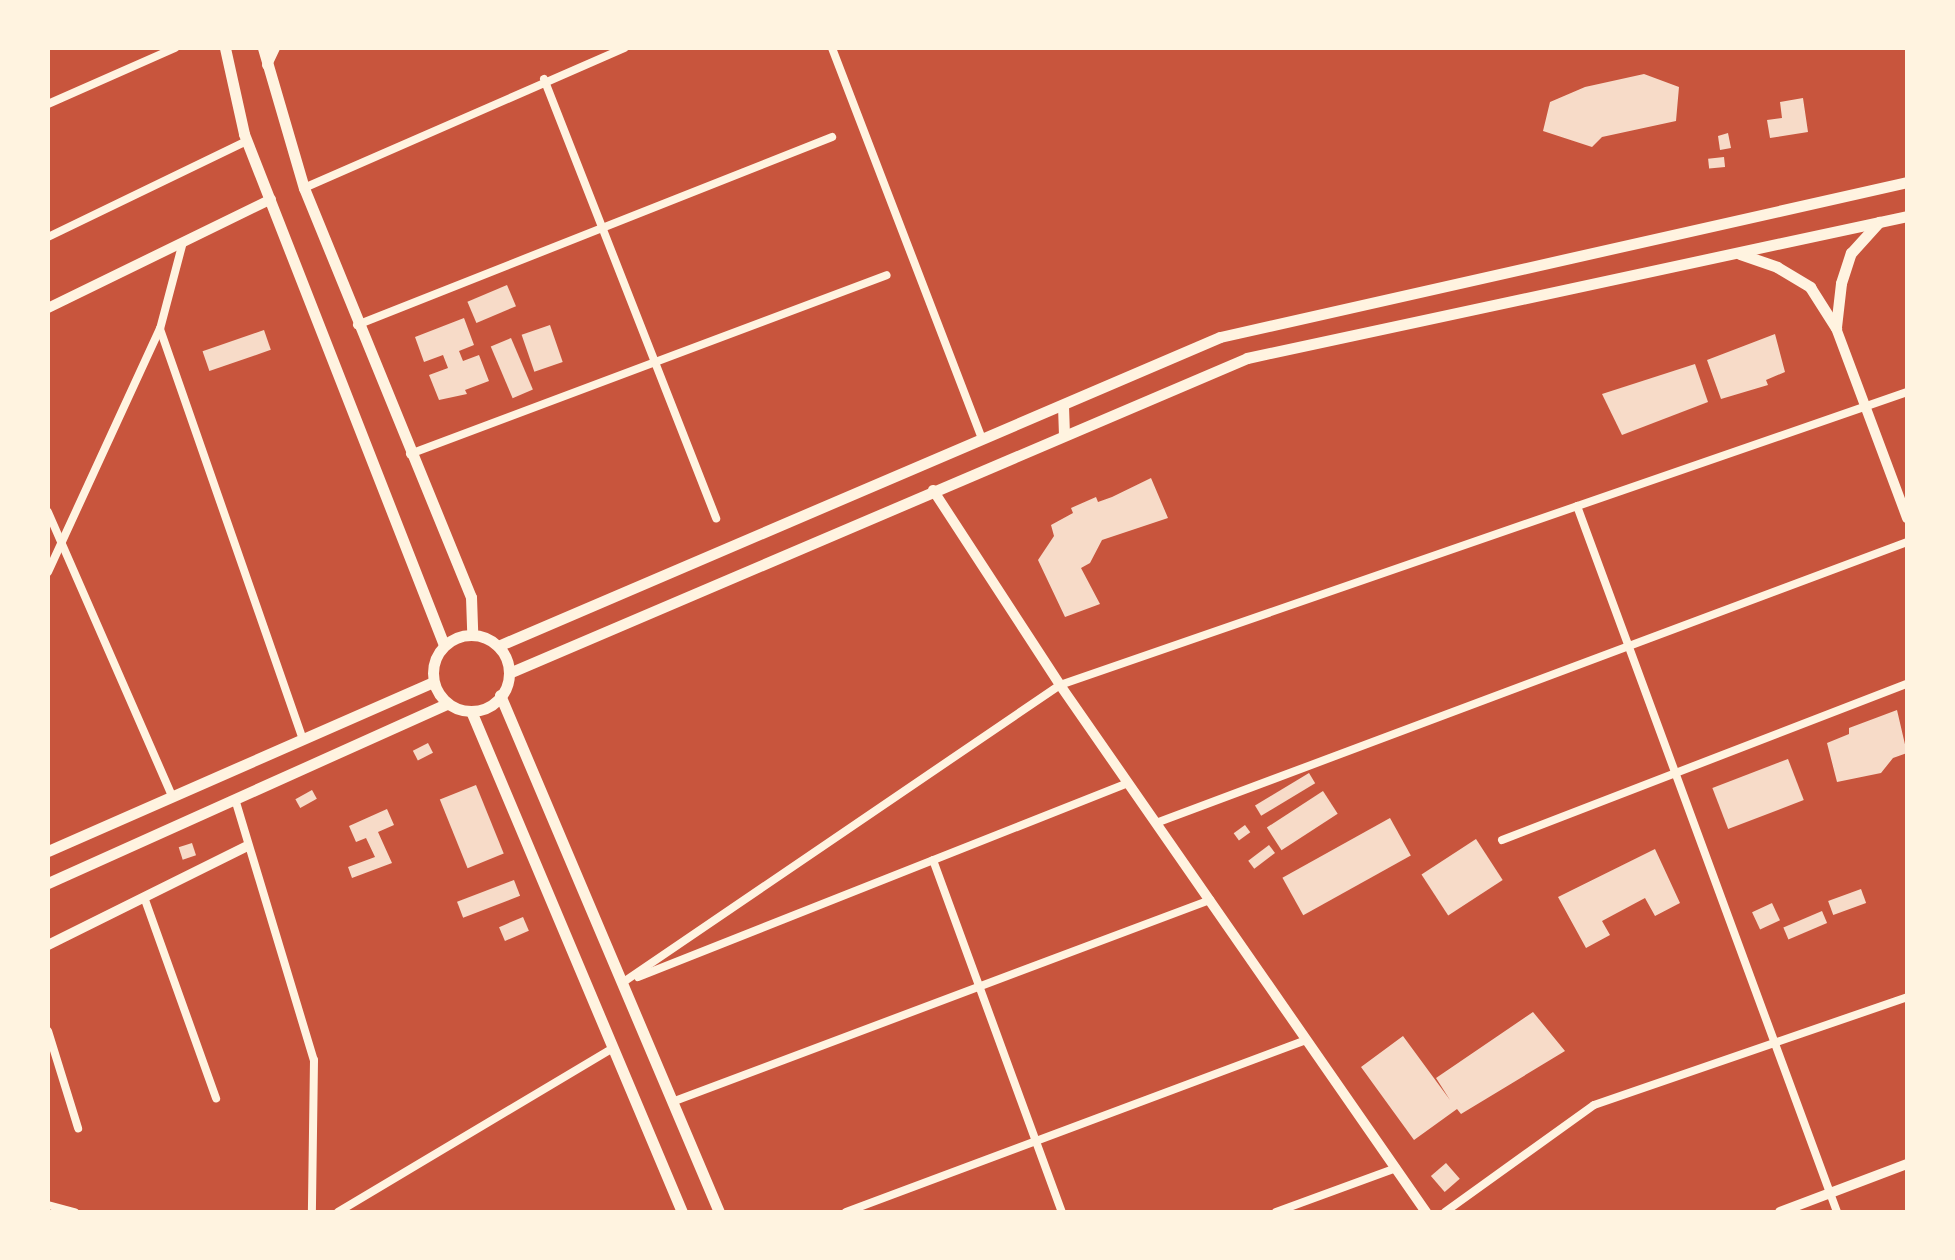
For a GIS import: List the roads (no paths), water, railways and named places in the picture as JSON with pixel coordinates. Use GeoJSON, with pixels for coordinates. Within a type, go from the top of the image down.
{"type":"FeatureCollection","features":[{"type":"Feature","properties":{"kind":"main road"},"geometry":{"type":"LineString","coordinates":[[225,48],[247,141],[444,645]]}},
{"type":"Feature","properties":{"kind":"main road"},"geometry":{"type":"LineString","coordinates":[[263,48],[304,188],[409,455],[471,597],[472,634]]}},
{"type":"Feature","properties":{"kind":"main road"},"geometry":{"type":"LineString","coordinates":[[498,646],[1220,337],[1907,182]]}},
{"type":"Feature","properties":{"kind":"main road"},"geometry":{"type":"LineString","coordinates":[[48,883],[447,704],[471,711],[485,708],[500,695],[509,673],[1064,433],[1247,358],[1907,216]]}},
{"type":"Feature","properties":{"kind":"main road"},"geometry":{"type":"LineString","coordinates":[[1836,328],[1841,283],[1851,253],[1879,222]]}},
{"type":"Feature","properties":{"kind":"main road"},"geometry":{"type":"LineString","coordinates":[[1739,254],[1777,267],[1810,287],[1836,328]]}},
{"type":"Feature","properties":{"kind":"main road"},"geometry":{"type":"LineString","coordinates":[[1063,406],[1064,433]]}},
{"type":"Feature","properties":{"kind":"main road"},"geometry":{"type":"LineString","coordinates":[[447,704],[433,682],[435,658],[444,645],[472,634],[498,646],[509,673]]}},
{"type":"Feature","properties":{"kind":"main road"},"geometry":{"type":"LineString","coordinates":[[48,851],[433,682]]}},
{"type":"Feature","properties":{"kind":"main road"},"geometry":{"type":"LineString","coordinates":[[500,695],[719,1212]]}},
{"type":"Feature","properties":{"kind":"main road"},"geometry":{"type":"LineString","coordinates":[[471,711],[678,1211]]}},
{"type":"Feature","properties":{"kind":"street"},"geometry":{"type":"LineString","coordinates":[[48,104],[175,48]]}},
{"type":"Feature","properties":{"kind":"street"},"geometry":{"type":"LineString","coordinates":[[267,65],[275,48],[284,48]]}},
{"type":"Feature","properties":{"kind":"street"},"geometry":{"type":"LineString","coordinates":[[304,188],[544,79],[625,48]]}},
{"type":"Feature","properties":{"kind":"street"},"geometry":{"type":"LineString","coordinates":[[832,48],[982,439]]}},
{"type":"Feature","properties":{"kind":"street"},"geometry":{"type":"LineString","coordinates":[[544,79],[653,366],[716,519]]}},
{"type":"Feature","properties":{"kind":"street"},"geometry":{"type":"LineString","coordinates":[[357,325],[600,225],[832,137]]}},
{"type":"Feature","properties":{"kind":"street"},"geometry":{"type":"LineString","coordinates":[[48,237],[247,141]]}},
{"type":"Feature","properties":{"kind":"street"},"geometry":{"type":"LineString","coordinates":[[48,308],[271,199]]}},
{"type":"Feature","properties":{"kind":"street"},"geometry":{"type":"LineString","coordinates":[[48,572],[160,329],[183,242]]}},
{"type":"Feature","properties":{"kind":"street"},"geometry":{"type":"LineString","coordinates":[[409,455],[653,366],[887,275]]}},
{"type":"Feature","properties":{"kind":"street"},"geometry":{"type":"LineString","coordinates":[[1836,328],[1907,518]]}},
{"type":"Feature","properties":{"kind":"street"},"geometry":{"type":"LineString","coordinates":[[160,329],[302,737]]}},
{"type":"Feature","properties":{"kind":"street"},"geometry":{"type":"LineString","coordinates":[[622,983],[1060,685],[1907,392]]}},
{"type":"Feature","properties":{"kind":"street"},"geometry":{"type":"LineString","coordinates":[[933,490],[1060,685],[1426,1212]]}},
{"type":"Feature","properties":{"kind":"street"},"geometry":{"type":"LineString","coordinates":[[1577,506],[1837,1212]]}},
{"type":"Feature","properties":{"kind":"street"},"geometry":{"type":"LineString","coordinates":[[48,512],[172,796]]}},
{"type":"Feature","properties":{"kind":"street"},"geometry":{"type":"LineString","coordinates":[[1156,823],[1907,542]]}},
{"type":"Feature","properties":{"kind":"street"},"geometry":{"type":"LineString","coordinates":[[1502,840],[1677,776],[1907,684]]}},
{"type":"Feature","properties":{"kind":"street"},"geometry":{"type":"LineString","coordinates":[[622,983],[1128,783]]}},
{"type":"Feature","properties":{"kind":"street"},"geometry":{"type":"LineString","coordinates":[[235,799],[314,1060],[312,1212]]}},
{"type":"Feature","properties":{"kind":"street"},"geometry":{"type":"LineString","coordinates":[[48,945],[247,846]]}},
{"type":"Feature","properties":{"kind":"street"},"geometry":{"type":"LineString","coordinates":[[933,860],[1062,1212]]}},
{"type":"Feature","properties":{"kind":"street"},"geometry":{"type":"LineString","coordinates":[[144,897],[216,1098]]}},
{"type":"Feature","properties":{"kind":"street"},"geometry":{"type":"LineString","coordinates":[[672,1102],[1210,900]]}},
{"type":"Feature","properties":{"kind":"street"},"geometry":{"type":"LineString","coordinates":[[1445,1212],[1594,1105],[1907,997]]}},
{"type":"Feature","properties":{"kind":"street"},"geometry":{"type":"LineString","coordinates":[[48,1031],[78,1128]]}},
{"type":"Feature","properties":{"kind":"street"},"geometry":{"type":"LineString","coordinates":[[846,1212],[1307,1040]]}},
{"type":"Feature","properties":{"kind":"street"},"geometry":{"type":"LineString","coordinates":[[338,1212],[613,1048]]}},
{"type":"Feature","properties":{"kind":"street"},"geometry":{"type":"LineString","coordinates":[[1780,1212],[1907,1164]]}},
{"type":"Feature","properties":{"kind":"street"},"geometry":{"type":"LineString","coordinates":[[1276,1212],[1396,1168]]}},
{"type":"Feature","properties":{"kind":"street"},"geometry":{"type":"LineString","coordinates":[[48,1205],[75,1212]]}}]}
